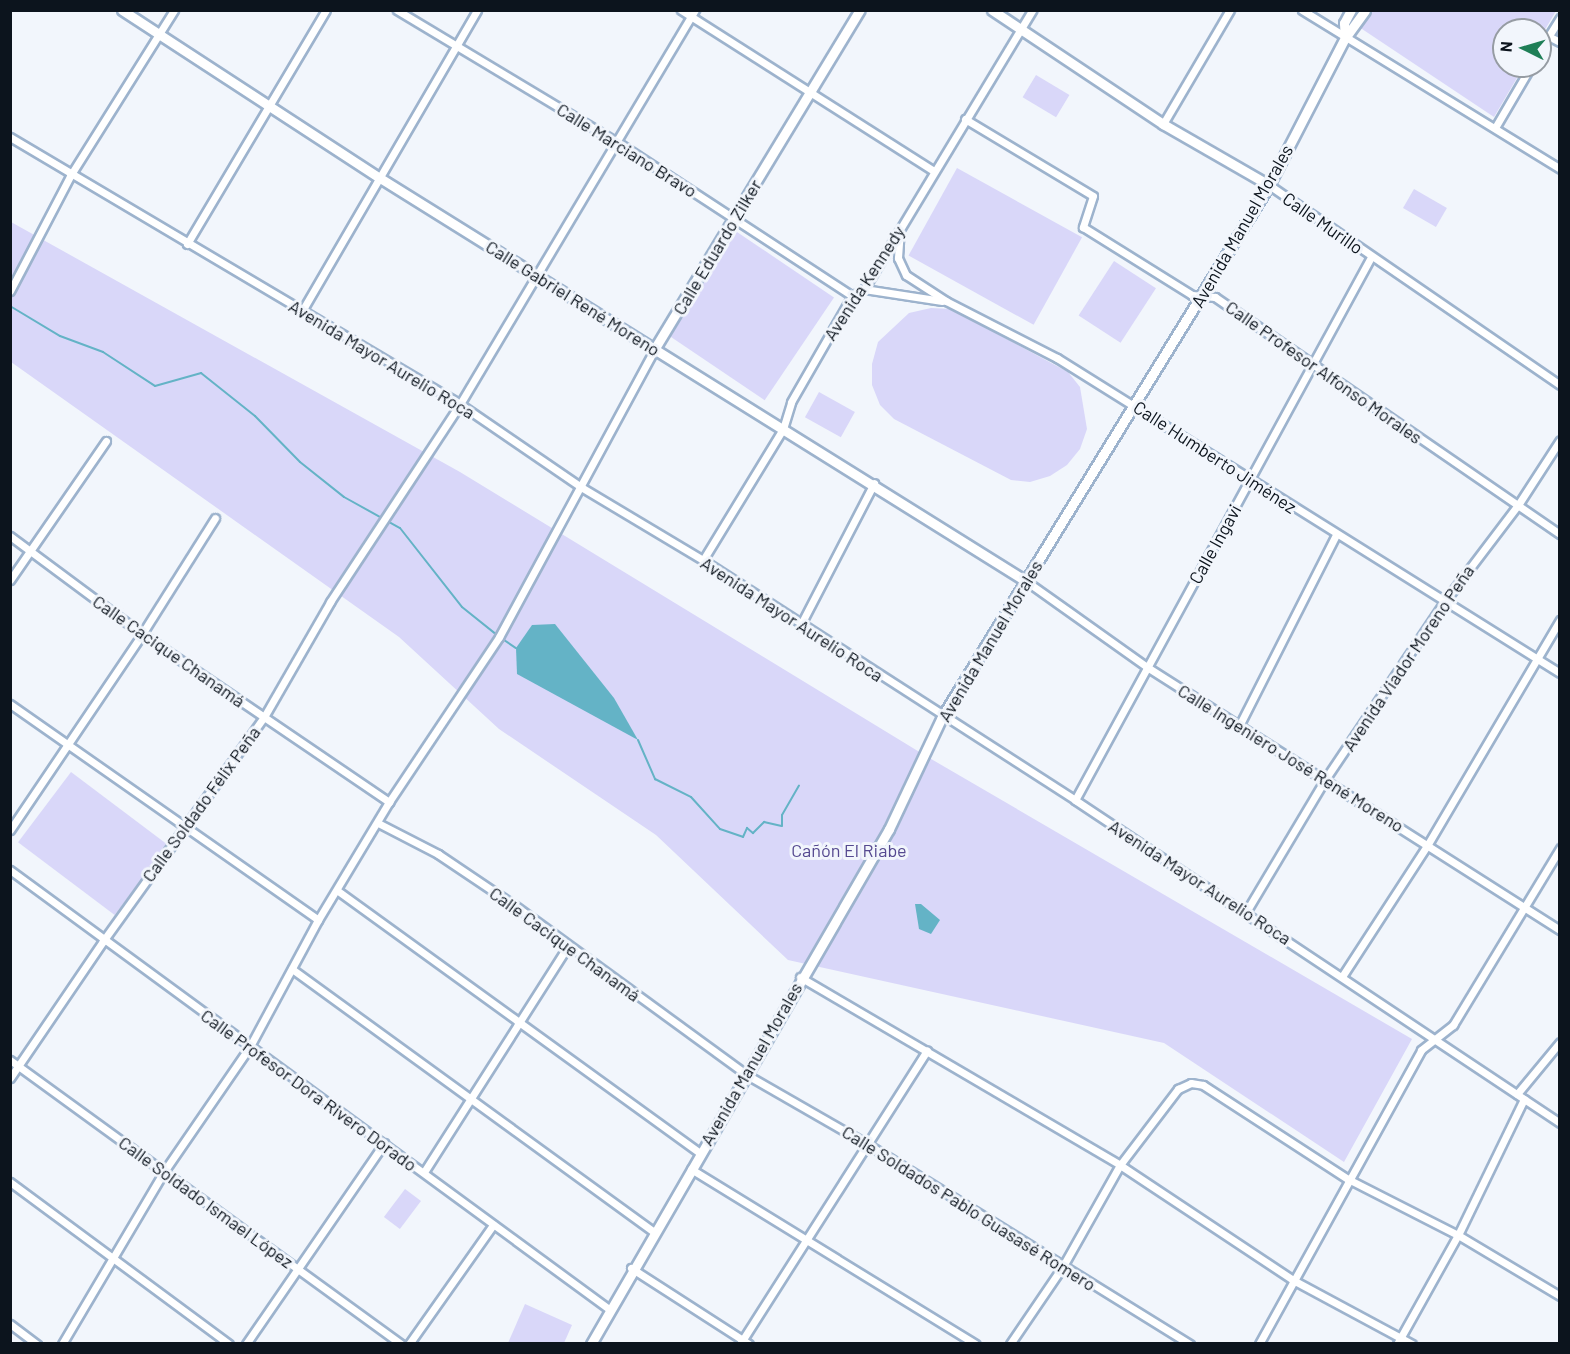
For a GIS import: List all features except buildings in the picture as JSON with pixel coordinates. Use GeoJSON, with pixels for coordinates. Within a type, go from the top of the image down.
{"type":"FeatureCollection","features":[{"type":"Feature","properties":{"kind":"street","name":"Calle Gabriel René Moreno"},"geometry":{"type":"LineString","coordinates":[[123,10],[380,178],[783,429],[874,483],[1026,580]]}},
{"type":"Feature","properties":{"kind":"street"},"geometry":{"type":"LineString","coordinates":[[10,291],[70,176],[174,10]]}},
{"type":"Feature","properties":{"kind":"street"},"geometry":{"type":"LineString","coordinates":[[187,244],[326,10]]}},
{"type":"Feature","properties":{"kind":"street","name":"Calle Marciano Bravo"},"geometry":{"type":"LineString","coordinates":[[397,10],[455,48],[617,142],[852,296]]}},
{"type":"Feature","properties":{"kind":"street"},"geometry":{"type":"LineString","coordinates":[[302,311],[477,10]]}},
{"type":"Feature","properties":{"kind":"street"},"geometry":{"type":"LineString","coordinates":[[681,10],[693,14],[934,171]]}},
{"type":"Feature","properties":{"kind":"street","name":"Calle Eduardo Zilker"},"geometry":{"type":"LineString","coordinates":[[62,1344],[112,1256],[165,1170],[249,1048],[318,920],[338,891],[389,802],[499,637],[655,348],[736,219],[808,91],[860,10]]}},
{"type":"Feature","properties":{"kind":"street","name":"Calle Murillo"},"geometry":{"type":"LineString","coordinates":[[992,10],[1163,124],[1269,185],[1560,385]]}},
{"type":"Feature","properties":{"kind":"street","name":"Avenida Kennedy"},"geometry":{"type":"LineString","coordinates":[[703,560],[783,429],[791,402],[852,296],[864,289],[1032,10]]}},
{"type":"Feature","properties":{"kind":"street"},"geometry":{"type":"LineString","coordinates":[[1163,124],[1230,10]]}},
{"type":"Feature","properties":{"kind":"street"},"geometry":{"type":"LineString","coordinates":[[1302,10],[1345,38],[1496,126],[1560,169]]}},
{"type":"Feature","properties":{"kind":"street","name":"Avenida Manuel Morales"},"geometry":{"type":"LineString","coordinates":[[1345,38],[1344,23],[1351,10]]}},
{"type":"Feature","properties":{"kind":"street","name":"Avenida Manuel Morales"},"geometry":{"type":"LineString","coordinates":[[591,1344],[653,1231],[747,1075],[800,977],[889,830],[942,717],[1202,297],[1269,185],[1345,38],[1365,10]]}},
{"type":"Feature","properties":{"kind":"street","name":"Calle Soldado Félix Peña"},"geometry":{"type":"LineString","coordinates":[[10,1078],[103,941],[264,717],[380,523],[460,404],[693,14]]}},
{"type":"Feature","properties":{"kind":"street"},"geometry":{"type":"LineString","coordinates":[[1496,126],[1524,78]]}},
{"type":"Feature","properties":{"kind":"street","name":"Calle Profesor Alfonso Morales"},"geometry":{"type":"LineString","coordinates":[[965,119],[1093,196],[1083,227],[1192,295],[1215,297],[1560,534]]}},
{"type":"Feature","properties":{"kind":"street","name":"Avenida Mayor Aurelio Roca"},"geometry":{"type":"LineString","coordinates":[[10,137],[70,176],[460,404],[581,487],[703,560],[800,626],[1075,800],[1343,975],[1432,1038],[1560,1123]]}},
{"type":"Feature","properties":{"kind":"street","name":"Calle Humberto Jiménez"},"geometry":{"type":"LineString","coordinates":[[900,229],[898,258],[906,275],[946,301],[1057,357],[1336,535],[1560,673]]}},
{"type":"Feature","properties":{"kind":"street","name":"Calle Ingavi"},"geometry":{"type":"LineString","coordinates":[[1075,800],[1371,257]]}},
{"type":"Feature","properties":{"kind":"street"},"geometry":{"type":"LineString","coordinates":[[864,289],[946,301]]}},
{"type":"Feature","properties":{"kind":"street","name":"Avenida Viador Moreno Peña"},"geometry":{"type":"LineString","coordinates":[[1246,912],[1324,781],[1445,601],[1518,505],[1560,440]]}},
{"type":"Feature","properties":{"kind":"street"},"geometry":{"type":"LineString","coordinates":[[10,580],[106,441]]}},
{"type":"Feature","properties":{"kind":"street"},"geometry":{"type":"LineString","coordinates":[[800,626],[874,483]]}},
{"type":"Feature","properties":{"kind":"street"},"geometry":{"type":"LineString","coordinates":[[10,830],[142,634],[215,518]]}},
{"type":"Feature","properties":{"kind":"street"},"geometry":{"type":"LineString","coordinates":[[1239,726],[1336,535]]}},
{"type":"Feature","properties":{"kind":"street","name":"Calle Cacique Chanamá"},"geometry":{"type":"LineString","coordinates":[[10,536],[142,634],[389,802]]}},
{"type":"Feature","properties":{"kind":"street","name":"Calle Ingeniero José René Moreno"},"geometry":{"type":"LineString","coordinates":[[1026,580],[1148,667],[1560,930]]}},
{"type":"Feature","properties":{"kind":"street"},"geometry":{"type":"LineString","coordinates":[[1343,975],[1428,844],[1560,620]]}},
{"type":"Feature","properties":{"kind":"street"},"geometry":{"type":"LineString","coordinates":[[10,704],[69,743],[185,829],[318,920]]}},
{"type":"Feature","properties":{"kind":"street","name":"Calle Cacique Chanamá"},"geometry":{"type":"LineString","coordinates":[[378,823],[438,854],[747,1075]]}},
{"type":"Feature","properties":{"kind":"street"},"geometry":{"type":"LineString","coordinates":[[1259,1344],[1421,1050],[1432,1038],[1453,1025],[1560,848]]}},
{"type":"Feature","properties":{"kind":"street","name":"Calle Profesor Dora Rivero Dorado"},"geometry":{"type":"LineString","coordinates":[[10,870],[103,941],[424,1172],[609,1309]]}},
{"type":"Feature","properties":{"kind":"street"},"geometry":{"type":"LineString","coordinates":[[338,891],[700,1153]]}},
{"type":"Feature","properties":{"kind":"street"},"geometry":{"type":"LineString","coordinates":[[424,1172],[568,946]]}},
{"type":"Feature","properties":{"kind":"street"},"geometry":{"type":"LineString","coordinates":[[292,969],[653,1231]]}},
{"type":"Feature","properties":{"kind":"street"},"geometry":{"type":"LineString","coordinates":[[800,977],[1120,1165],[1293,1280],[1399,1340],[1412,1344]]}},
{"type":"Feature","properties":{"kind":"street"},"geometry":{"type":"LineString","coordinates":[[1517,1094],[1560,1042]]}},
{"type":"Feature","properties":{"kind":"street"},"geometry":{"type":"LineString","coordinates":[[631,1269],[744,1342],[927,1051]]}},
{"type":"Feature","properties":{"kind":"street","name":"Calle Soldado Ismael López"},"geometry":{"type":"LineString","coordinates":[[10,1060],[165,1170],[401,1344]]}},
{"type":"Feature","properties":{"kind":"street","name":"Calle Soldados Pablo Guasasé Romero"},"geometry":{"type":"LineString","coordinates":[[747,1075],[867,1144],[1190,1344]]}},
{"type":"Feature","properties":{"kind":"street"},"geometry":{"type":"LineString","coordinates":[[1011,1344],[1063,1266],[1120,1165],[1178,1089],[1191,1083],[1203,1085],[1348,1179],[1458,1235],[1560,1296]]}},
{"type":"Feature","properties":{"kind":"street"},"geometry":{"type":"LineString","coordinates":[[1399,1340],[1458,1235],[1524,1099]]}},
{"type":"Feature","properties":{"kind":"street"},"geometry":{"type":"LineString","coordinates":[[246,1344],[295,1268],[384,1143]]}},
{"type":"Feature","properties":{"kind":"street"},"geometry":{"type":"LineString","coordinates":[[691,1169],[975,1344]]}},
{"type":"Feature","properties":{"kind":"street"},"geometry":{"type":"LineString","coordinates":[[10,1182],[229,1344]]}},
{"type":"Feature","properties":{"kind":"street"},"geometry":{"type":"LineString","coordinates":[[409,1344],[493,1225]]}},
{"type":"Feature","properties":{"kind":"street"},"geometry":{"type":"LineString","coordinates":[[10,1324],[37,1344]]}},
{"type":"Feature","properties":{"kind":"green space"},"geometry":{"type":"Polygon","coordinates":[[[1369,11],[1556,11],[1552,18],[1492,18],[1492,78],[1517,78],[1494,117],[1359,27],[1369,11]]]}},
{"type":"Feature","properties":{"kind":"green space"},"geometry":{"type":"Polygon","coordinates":[[[1036,75],[1069,95],[1056,117],[1023,97],[1036,75]]]}},
{"type":"Feature","properties":{"kind":"green space"},"geometry":{"type":"Polygon","coordinates":[[[957,168],[1082,237],[1034,325],[909,255],[957,168]]]}},
{"type":"Feature","properties":{"kind":"green space"},"geometry":{"type":"Polygon","coordinates":[[[1414,189],[1447,208],[1436,227],[1403,208],[1414,189]]]}},
{"type":"Feature","properties":{"kind":"green space","name":"Cañón El Riabe"},"geometry":{"type":"Polygon","coordinates":[[[11,222],[460,472],[926,756],[1412,1039],[1344,1162],[1164,1043],[788,960],[656,835],[499,729],[399,637],[11,362],[11,222]]]}},
{"type":"Feature","properties":{"kind":"green space"},"geometry":{"type":"Polygon","coordinates":[[[737,232],[834,297],[765,400],[668,335],[737,232]]]}},
{"type":"Feature","properties":{"kind":"green space"},"geometry":{"type":"Polygon","coordinates":[[[1114,261],[1156,288],[1121,343],[1079,316],[1114,261]]]}},
{"type":"Feature","properties":{"kind":"green space"},"geometry":{"type":"Polygon","coordinates":[[[931,308],[951,309],[1068,372],[1080,387],[1087,429],[1080,449],[1067,465],[1050,476],[1030,482],[1011,480],[894,419],[880,405],[872,385],[872,364],[878,342],[909,313],[931,308]]]}},
{"type":"Feature","properties":{"kind":"green space"},"geometry":{"type":"Polygon","coordinates":[[[819,392],[855,412],[841,437],[805,417],[819,392]]]}},
{"type":"Feature","properties":{"kind":"green space"},"geometry":{"type":"Polygon","coordinates":[[[71,772],[168,845],[115,915],[18,842],[71,772]]]}},
{"type":"Feature","properties":{"kind":"green space"},"geometry":{"type":"Polygon","coordinates":[[[405,1189],[421,1201],[400,1229],[384,1217],[405,1189]]]}},
{"type":"Feature","properties":{"kind":"green space"},"geometry":{"type":"Polygon","coordinates":[[[525,1304],[572,1325],[564,1343],[508,1343],[525,1304]]]}},
{"type":"Feature","properties":{"kind":"shaded area"},"geometry":{"type":"Polygon","coordinates":[[[555,624],[614,698],[638,740],[517,674],[516,648],[532,625],[555,624]]]}},
{"type":"Feature","properties":{"kind":"shaded area"},"geometry":{"type":"Polygon","coordinates":[[[915,904],[921,904],[940,920],[931,934],[919,929],[915,904]]]}},
{"type":"Feature","properties":{"kind":"waterway"},"geometry":{"type":"LineString","coordinates":[[10,306],[60,336],[103,352],[155,386],[201,373],[255,416],[300,462],[344,497],[400,528],[462,607],[497,635]]}},
{"type":"Feature","properties":{"kind":"waterway"},"geometry":{"type":"LineString","coordinates":[[501,638],[516,648]]}},
{"type":"Feature","properties":{"kind":"waterway"},"geometry":{"type":"LineString","coordinates":[[638,740],[655,779],[691,797],[720,829],[743,837],[747,828],[753,833],[764,822],[782,826],[782,815],[799,786]]}}]}
